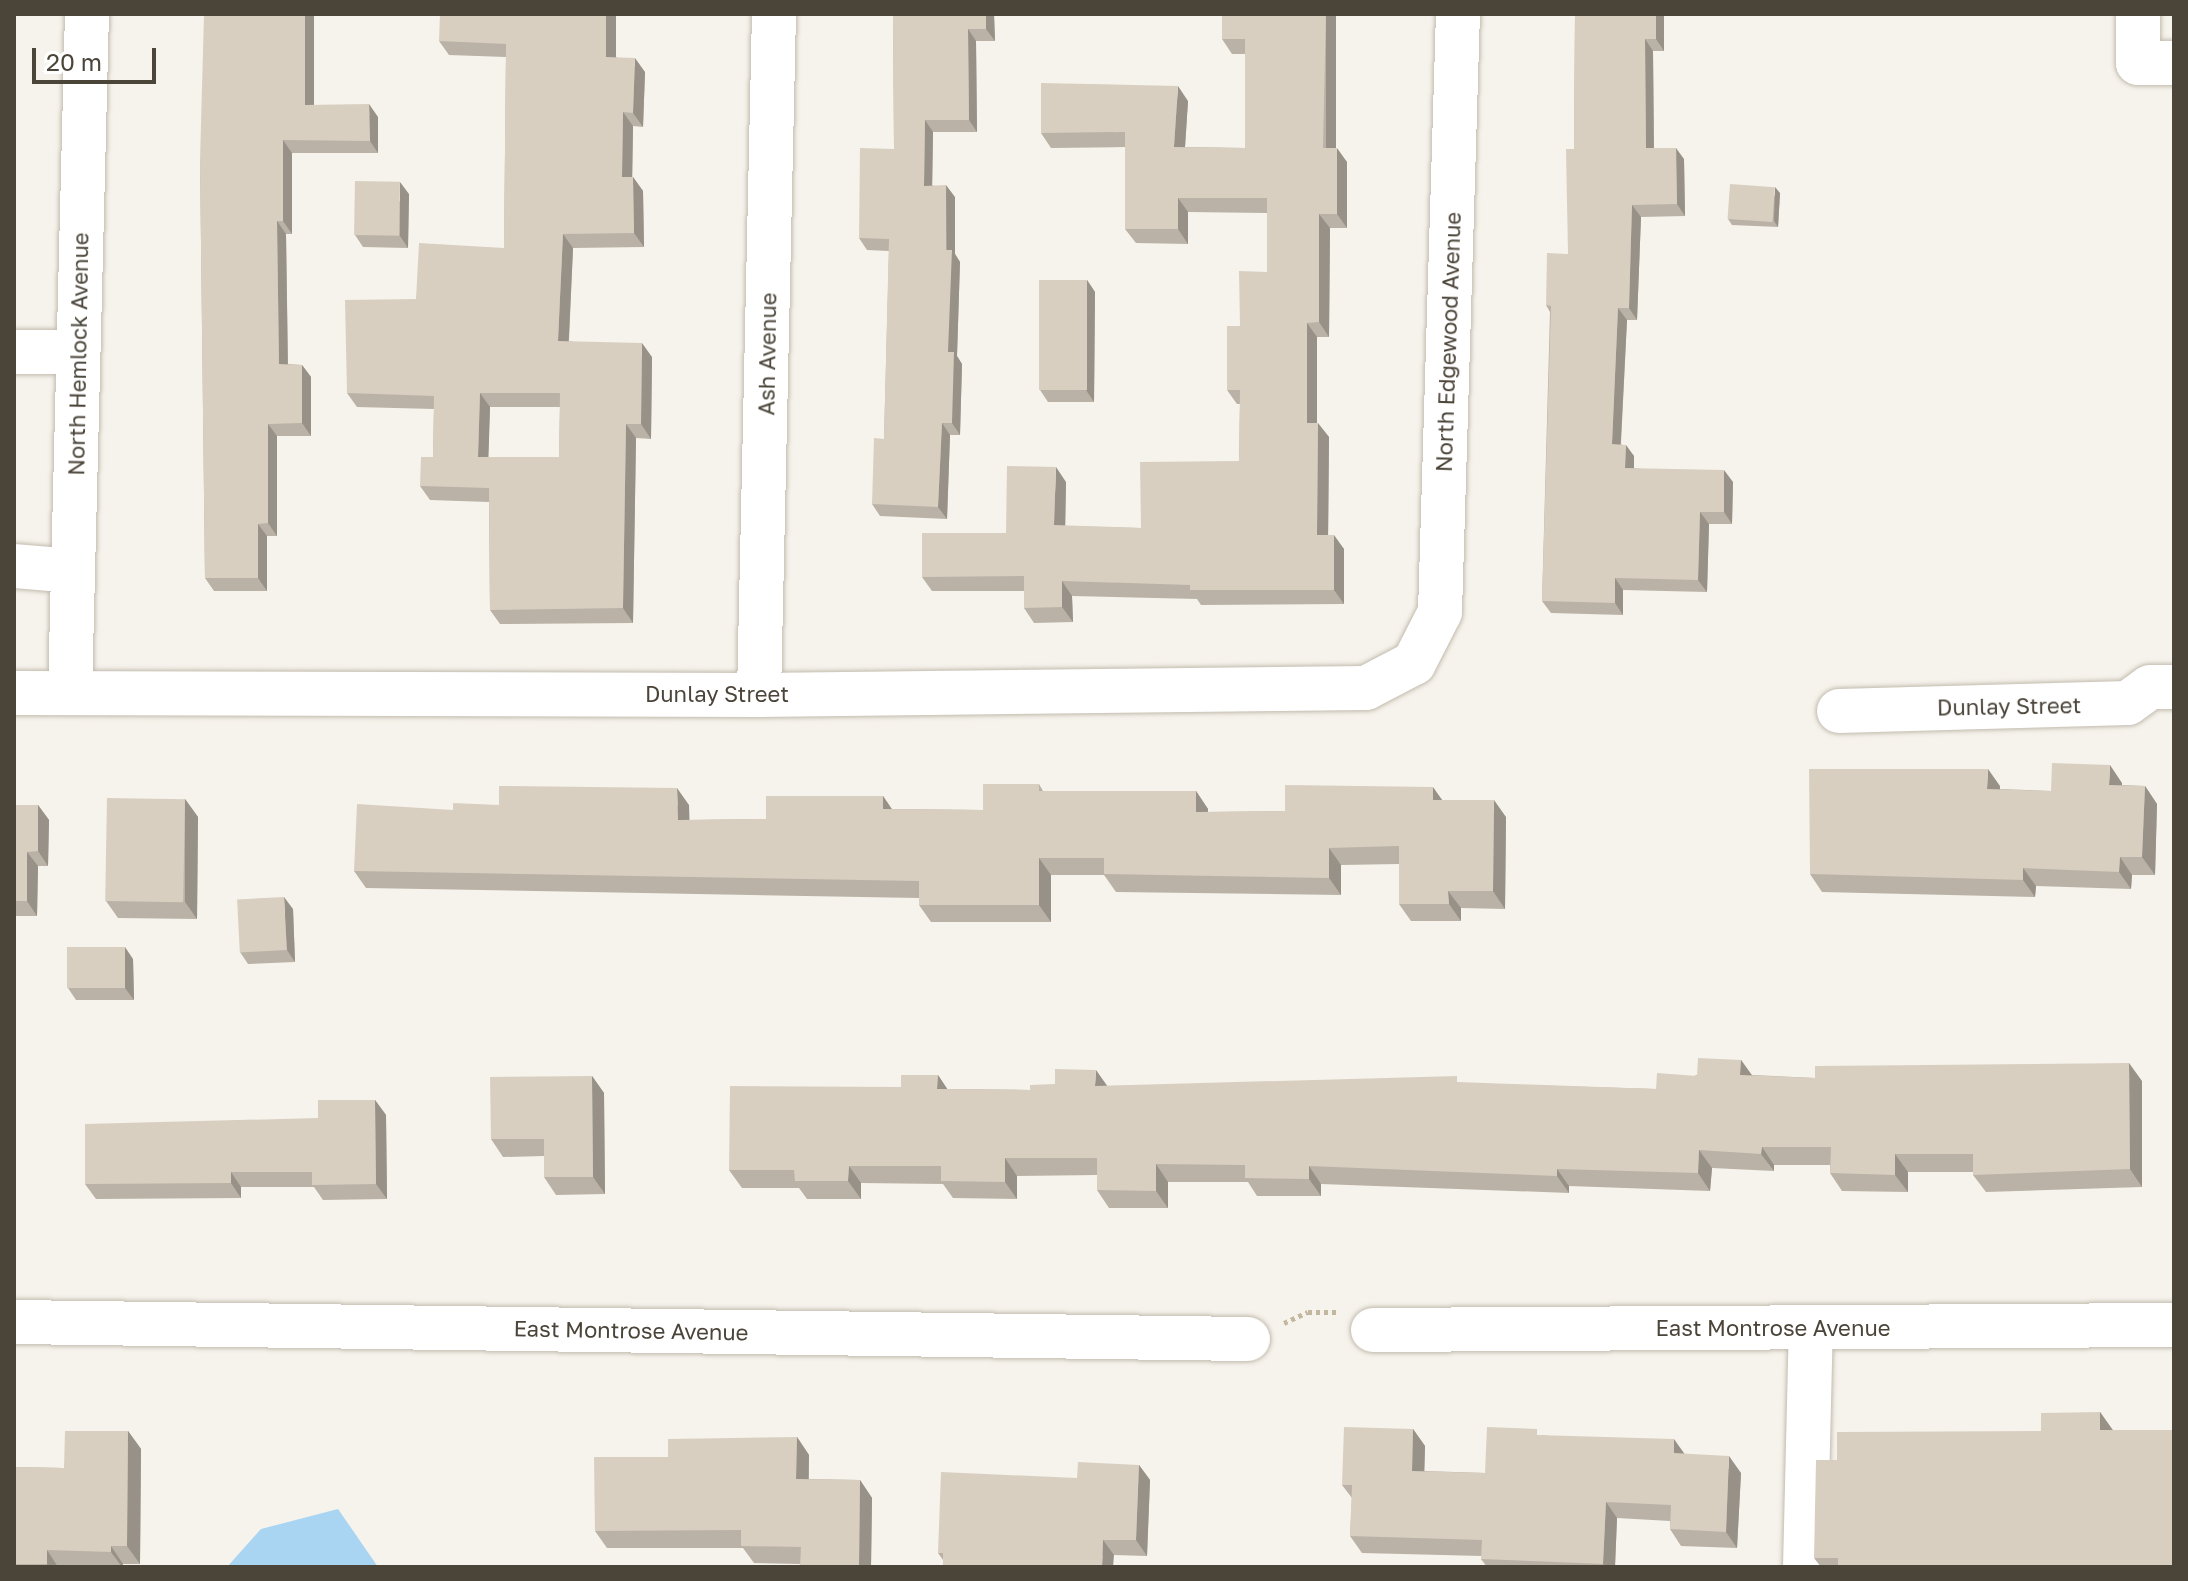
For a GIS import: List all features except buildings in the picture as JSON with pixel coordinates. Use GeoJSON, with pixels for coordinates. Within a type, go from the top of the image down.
{"type":"FeatureCollection","features":[{"type":"Feature","properties":{"kind":"street","name":"North Hemlock Avenue"},"geometry":{"type":"LineString","coordinates":[[70,693],[87,14]]}},
{"type":"Feature","properties":{"kind":"street","name":"Ash Avenue"},"geometry":{"type":"LineString","coordinates":[[759,695],[774,14]]}},
{"type":"Feature","properties":{"kind":"street","name":"North Edgewood Avenue"},"geometry":{"type":"LineString","coordinates":[[1414,663],[1440,612],[1458,14]]}},
{"type":"Feature","properties":{"kind":"street"},"geometry":{"type":"LineString","coordinates":[[2138,14],[2138,63],[2174,63]]}},
{"type":"Feature","properties":{"kind":"street"},"geometry":{"type":"LineString","coordinates":[[14,352],[78,352]]}},
{"type":"Feature","properties":{"kind":"street"},"geometry":{"type":"LineString","coordinates":[[14,566],[73,571]]}},
{"type":"Feature","properties":{"kind":"street","name":"Dunlay Street"},"geometry":{"type":"LineString","coordinates":[[14,693],[759,695],[1366,688],[1414,663]]}},
{"type":"Feature","properties":{"kind":"street","name":"Dunlay Street"},"geometry":{"type":"LineString","coordinates":[[1839,711],[2128,703],[2150,687],[2174,687]]}},
{"type":"Feature","properties":{"kind":"street","name":"East Montrose Avenue"},"geometry":{"type":"LineString","coordinates":[[14,1322],[1248,1339]]}},
{"type":"Feature","properties":{"kind":"street","name":"East Montrose Avenue"},"geometry":{"type":"LineString","coordinates":[[1373,1330],[2174,1325]]}},
{"type":"Feature","properties":{"kind":"street"},"geometry":{"type":"LineString","coordinates":[[1805,1567],[1811,1328]]}},
{"type":"Feature","properties":{"kind":"path"},"geometry":{"type":"LineString","coordinates":[[1248,1339],[1308,1312],[1357,1313],[1373,1330]]}},
{"type":"Feature","properties":{"kind":"water"},"geometry":{"type":"Polygon","coordinates":[[[338,1509],[378,1567],[227,1567],[261,1529],[338,1509]]]}}]}
